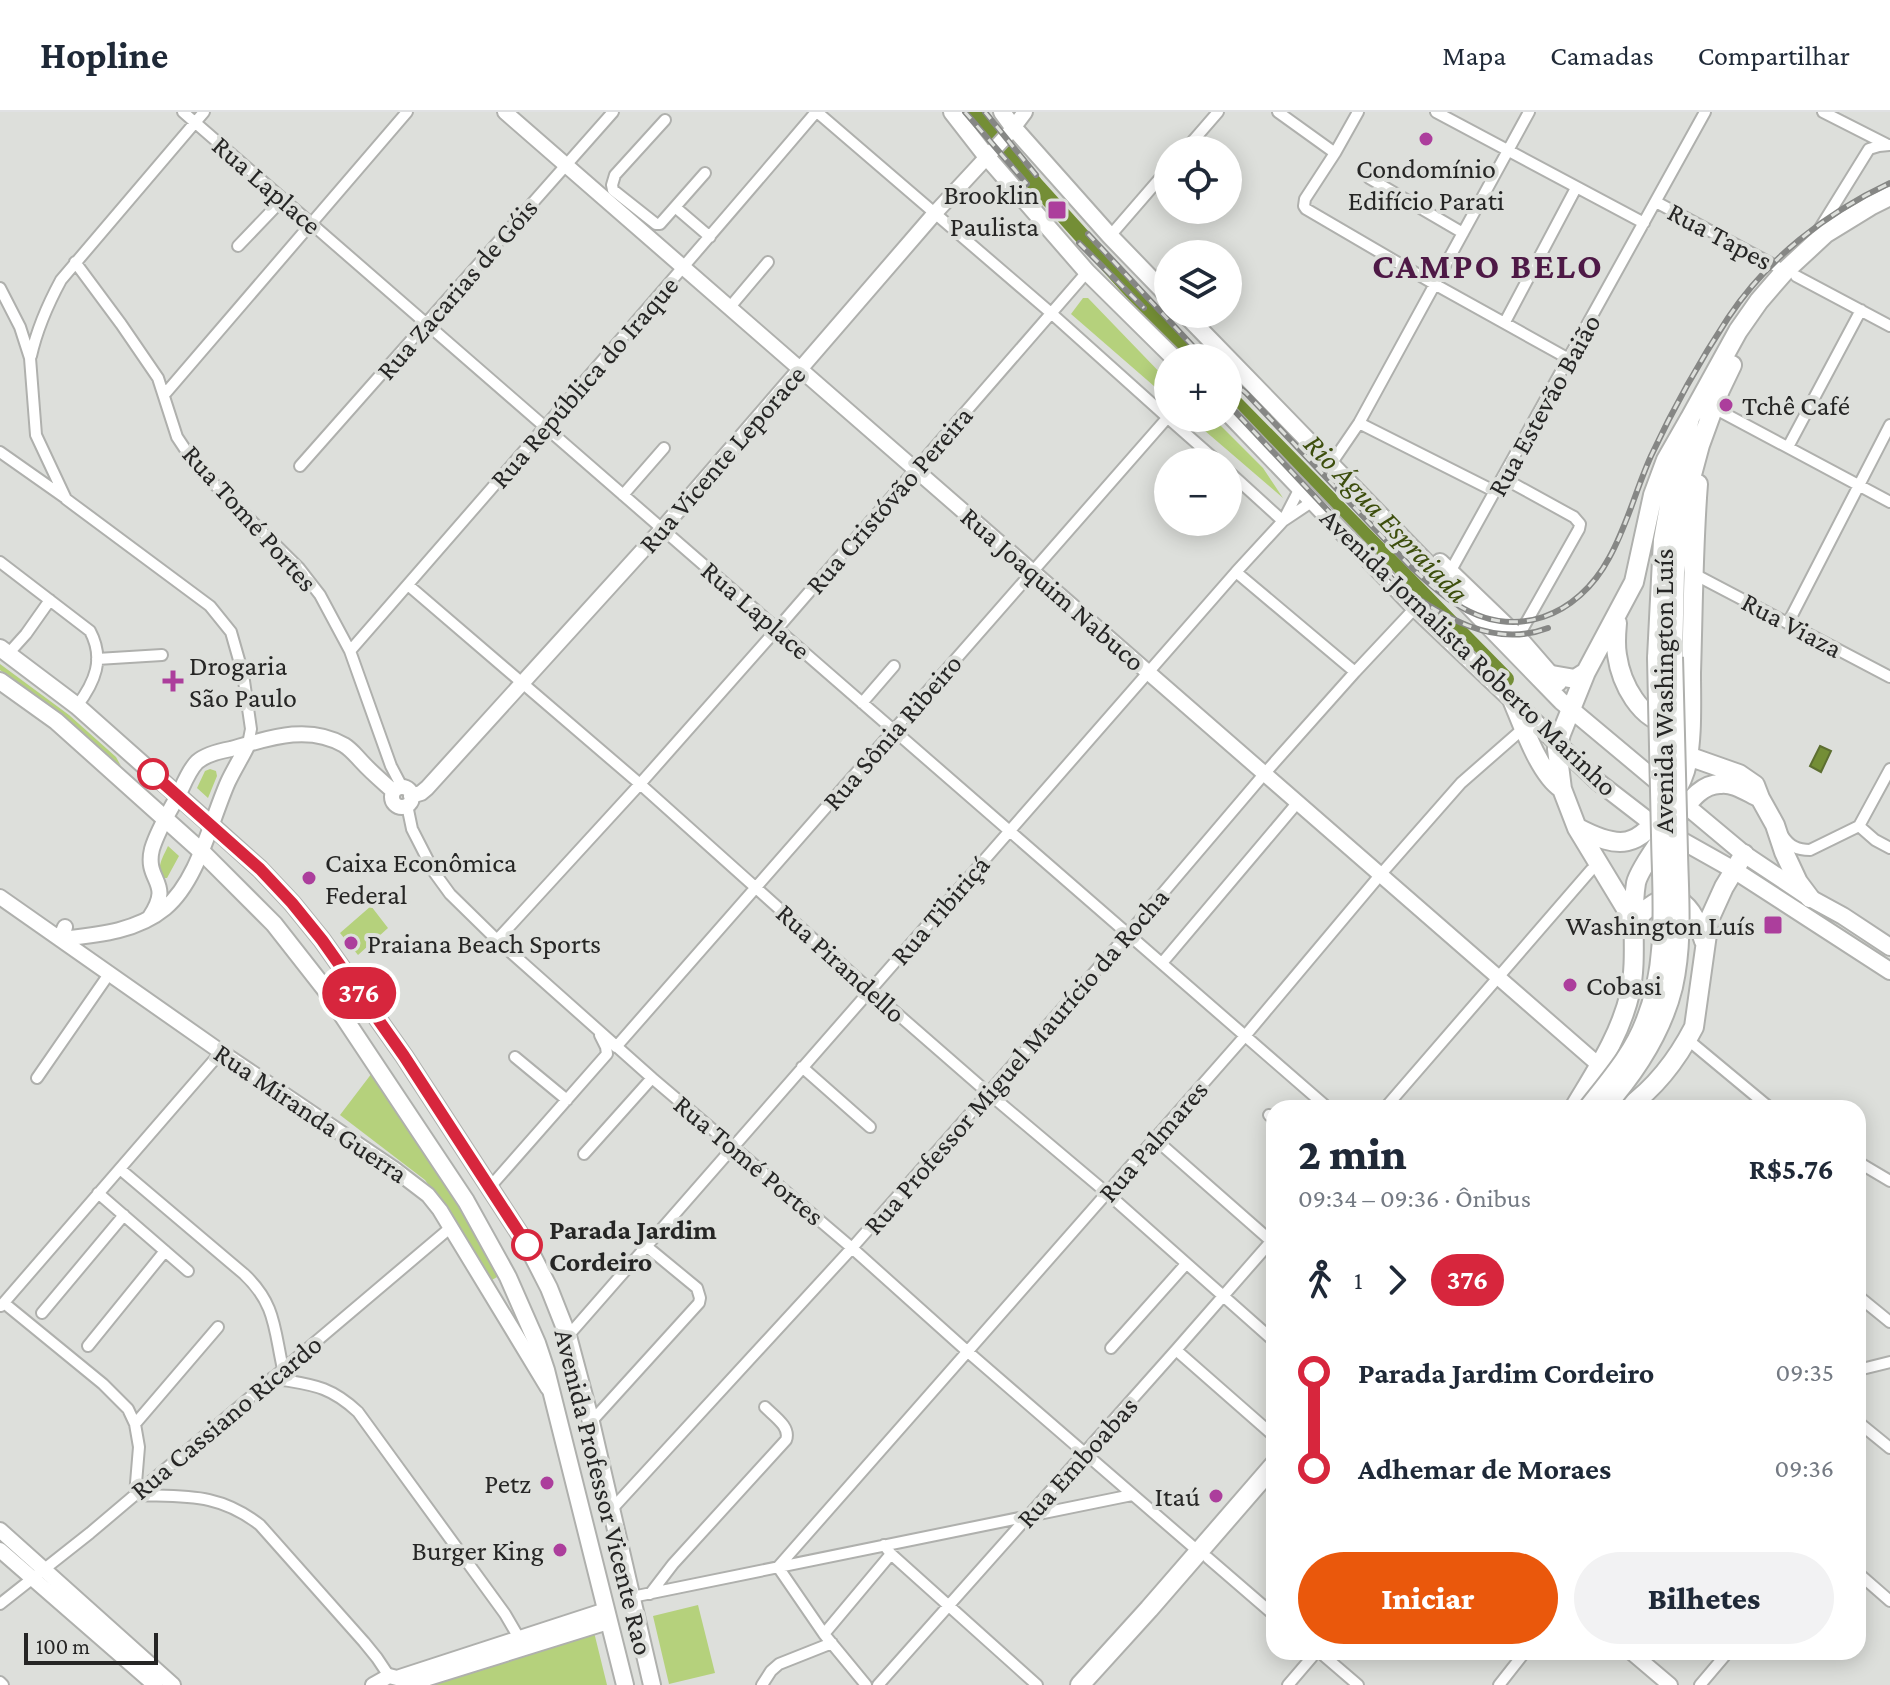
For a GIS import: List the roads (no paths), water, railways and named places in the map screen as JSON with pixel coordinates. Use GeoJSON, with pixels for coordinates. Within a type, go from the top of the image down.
{"type":"FeatureCollection","features":[{"type":"Feature","properties":{"kind":"highway","name":"Avenida Washington Luís"},"geometry":{"type":"LineString","coordinates":[[1611,1100],[1650,1044],[1673,987],[1679,916],[1665,657],[1679,535],[1700,445],[1730,368],[1747,337],[1808,248],[1844,221],[1890,196]]}},
{"type":"Feature","properties":{"kind":"highway","name":"Avenida Washington Luís"},"geometry":{"type":"LineString","coordinates":[[1594,1100],[1630,1052],[1640,1033],[1652,1001],[1660,964],[1665,657],[1663,540],[1690,418],[1738,331],[1759,301],[1790,273],[1844,236],[1890,210]]}},
{"type":"Feature","properties":{"kind":"highway"},"geometry":{"type":"LineString","coordinates":[[1634,922],[1577,828],[1563,790],[1557,744],[1566,706],[1634,582],[1650,505],[1666,460],[1690,418]]}},
{"type":"Feature","properties":{"kind":"highway"},"geometry":{"type":"LineString","coordinates":[[1579,1100],[1617,1032],[1630,992],[1639,873],[1660,829],[1680,802],[1688,756],[1700,445]]}},
{"type":"Feature","properties":{"kind":"highway"},"geometry":{"type":"LineString","coordinates":[[1617,616],[1617,657],[1632,695],[1643,711],[1654,720],[1667,724],[1680,724],[1690,715]]}},
{"type":"Feature","properties":{"kind":"highway"},"geometry":{"type":"LineString","coordinates":[[1552,675],[1575,679],[1586,672]]}},
{"type":"Feature","properties":{"kind":"highway"},"geometry":{"type":"LineString","coordinates":[[1513,702],[1528,725],[1543,767],[1553,783],[1563,790]]}},
{"type":"Feature","properties":{"kind":"highway"},"geometry":{"type":"LineString","coordinates":[[1688,756],[1739,774],[1755,785],[1798,882],[1810,898]]}},
{"type":"Feature","properties":{"kind":"highway"},"geometry":{"type":"LineString","coordinates":[[1680,802],[1706,787],[1719,784],[1731,784],[1760,798]]}},
{"type":"Feature","properties":{"kind":"highway"},"geometry":{"type":"LineString","coordinates":[[1577,828],[1598,839],[1616,843],[1631,841],[1660,829]]}},
{"type":"Feature","properties":{"kind":"highway"},"geometry":{"type":"LineString","coordinates":[[1641,1100],[1694,1027],[1712,912],[1739,862]]}},
{"type":"Feature","properties":{"kind":"highway"},"geometry":{"type":"LineString","coordinates":[[1634,922],[1657,901],[1672,899],[1688,908],[1694,916],[1705,944]]}},
{"type":"Feature","properties":{"kind":"highway"},"geometry":{"type":"LineString","coordinates":[[1097,1685],[1266,1475]]}},
{"type":"Feature","properties":{"kind":"highway"},"geometry":{"type":"LineString","coordinates":[[1080,1685],[1266,1491]]}},
{"type":"Feature","properties":{"kind":"main road"},"geometry":{"type":"LineString","coordinates":[[952,112],[1087,272],[1160,344]]}},
{"type":"Feature","properties":{"kind":"main road"},"geometry":{"type":"LineString","coordinates":[[1002,112],[1012,130],[1154,282]]}},
{"type":"Feature","properties":{"kind":"main road","name":"Avenida Jornalista Roberto Marinho"},"geometry":{"type":"LineString","coordinates":[[1199,328],[1566,706],[1680,802],[1739,862],[1890,971]]}},
{"type":"Feature","properties":{"kind":"main road","name":"Avenida Jornalista Roberto Marinho"},"geometry":{"type":"LineString","coordinates":[[1242,428],[1415,608],[1513,702]]}},
{"type":"Feature","properties":{"kind":"main road"},"geometry":{"type":"LineString","coordinates":[[1371,507],[1388,513],[1518,637],[1552,675],[1564,693],[1566,706]]}},
{"type":"Feature","properties":{"kind":"main road","name":"Avenida Professor Vicente Rao"},"geometry":{"type":"LineString","coordinates":[[4,651],[77,706],[260,869],[292,903],[404,1056],[527,1245],[568,1336],[652,1685]]}},
{"type":"Feature","properties":{"kind":"main road","name":"Avenida Professor Vicente Rao"},"geometry":{"type":"LineString","coordinates":[[0,681],[56,721],[201,851],[274,924],[325,989],[466,1201],[508,1277],[546,1370],[625,1685]]}},
{"type":"Feature","properties":{"kind":"main road","name":"Avenida Jornalista Roberto Marinho"},"geometry":{"type":"LineString","coordinates":[[1528,725],[1557,744],[1597,781],[1660,829],[1739,862],[1810,898],[1890,947]]}},
{"type":"Feature","properties":{"kind":"street","name":"Rua Laplace"},"geometry":{"type":"LineString","coordinates":[[183,112],[1319,1100]]}},
{"type":"Feature","properties":{"kind":"street"},"geometry":{"type":"LineString","coordinates":[[30,358],[48,303],[61,280],[204,112]]}},
{"type":"Feature","properties":{"kind":"street"},"geometry":{"type":"LineString","coordinates":[[164,395],[407,112]]}},
{"type":"Feature","properties":{"kind":"street","name":"Rua Joaquim Nabuco"},"geometry":{"type":"LineString","coordinates":[[505,112],[1600,1066]]}},
{"type":"Feature","properties":{"kind":"street","name":"Rua Zacarias de Góis"},"geometry":{"type":"LineString","coordinates":[[300,466],[613,112]]}},
{"type":"Feature","properties":{"kind":"street"},"geometry":{"type":"LineString","coordinates":[[817,112],[1154,405]]}},
{"type":"Feature","properties":{"kind":"street","name":"Rua República do Iraque"},"geometry":{"type":"LineString","coordinates":[[350,651],[817,112]]}},
{"type":"Feature","properties":{"kind":"street","name":"Rua Vicente Leporace"},"geometry":{"type":"LineString","coordinates":[[404,795],[421,793],[427,788],[523,684],[1025,112]]}},
{"type":"Feature","properties":{"kind":"street"},"geometry":{"type":"LineString","coordinates":[[1197,136],[1218,112]]}},
{"type":"Feature","properties":{"kind":"street"},"geometry":{"type":"LineString","coordinates":[[1278,112],[1335,153]]}},
{"type":"Feature","properties":{"kind":"street"},"geometry":{"type":"LineString","coordinates":[[1358,112],[1305,199],[1304,206],[1311,213],[1569,359]]}},
{"type":"Feature","properties":{"kind":"street"},"geometry":{"type":"LineString","coordinates":[[1436,112],[1644,223]]}},
{"type":"Feature","properties":{"kind":"street"},"geometry":{"type":"LineString","coordinates":[[1331,464],[1359,423],[1529,112]]}},
{"type":"Feature","properties":{"kind":"street","name":"Rua Estevão Baião"},"geometry":{"type":"LineString","coordinates":[[1450,572],[1705,112]]}},
{"type":"Feature","properties":{"kind":"street"},"geometry":{"type":"LineString","coordinates":[[1823,112],[1890,146]]}},
{"type":"Feature","properties":{"kind":"street"},"geometry":{"type":"LineString","coordinates":[[665,120],[615,175],[613,190],[656,224],[663,222],[705,173]]}},
{"type":"Feature","properties":{"kind":"street"},"geometry":{"type":"LineString","coordinates":[[1862,132],[1869,149]]}},
{"type":"Feature","properties":{"kind":"street"},"geometry":{"type":"LineString","coordinates":[[1808,248],[1869,149],[1890,146]]}},
{"type":"Feature","properties":{"kind":"street"},"geometry":{"type":"LineString","coordinates":[[1369,178],[1463,233]]}},
{"type":"Feature","properties":{"kind":"street"},"geometry":{"type":"LineString","coordinates":[[1110,236],[1154,185]]}},
{"type":"Feature","properties":{"kind":"street"},"geometry":{"type":"LineString","coordinates":[[1505,322],[1576,188]]}},
{"type":"Feature","properties":{"kind":"street"},"geometry":{"type":"LineString","coordinates":[[238,246],[283,199]]}},
{"type":"Feature","properties":{"kind":"street","name":"Rua Tapes"},"geometry":{"type":"LineString","coordinates":[[1656,202],[1890,326]]}},
{"type":"Feature","properties":{"kind":"street"},"geometry":{"type":"LineString","coordinates":[[675,207],[710,237]]}},
{"type":"Feature","properties":{"kind":"street","name":"Rua Tomé Portes"},"geometry":{"type":"LineString","coordinates":[[75,262],[158,378],[177,437],[197,467],[299,568],[320,595],[350,651],[404,795],[412,829],[434,872],[450,894],[616,1047],[1266,1608]]}},
{"type":"Feature","properties":{"kind":"street"},"geometry":{"type":"LineString","coordinates":[[730,307],[768,262]]}},
{"type":"Feature","properties":{"kind":"street","name":"Rua Cristóvão Pereira"},"geometry":{"type":"LineString","coordinates":[[497,940],[777,629],[1087,272]]}},
{"type":"Feature","properties":{"kind":"street"},"geometry":{"type":"LineString","coordinates":[[0,288],[20,327],[30,358],[36,435],[66,499]]}},
{"type":"Feature","properties":{"kind":"street"},"geometry":{"type":"LineString","coordinates":[[1788,447],[1861,310]]}},
{"type":"Feature","properties":{"kind":"street"},"geometry":{"type":"LineString","coordinates":[[1714,408],[1890,502]]}},
{"type":"Feature","properties":{"kind":"street"},"geometry":{"type":"LineString","coordinates":[[1359,423],[1496,492]]}},
{"type":"Feature","properties":{"kind":"street"},"geometry":{"type":"LineString","coordinates":[[1788,623],[1890,425]]}},
{"type":"Feature","properties":{"kind":"street","name":"Rua Sônia Ribeiro"},"geometry":{"type":"LineString","coordinates":[[616,1047],[1156,432]]}},
{"type":"Feature","properties":{"kind":"street"},"geometry":{"type":"LineString","coordinates":[[1184,432],[1202,448]]}},
{"type":"Feature","properties":{"kind":"street"},"geometry":{"type":"LineString","coordinates":[[623,495],[664,448]]}},
{"type":"Feature","properties":{"kind":"street"},"geometry":{"type":"LineString","coordinates":[[0,452],[210,606],[231,632],[243,674],[251,729],[248,744],[229,779],[201,851],[181,889],[164,908],[116,930],[62,933],[0,897]]}},
{"type":"Feature","properties":{"kind":"street"},"geometry":{"type":"LineString","coordinates":[[1503,478],[1574,517],[1580,524],[1518,637]]}},
{"type":"Feature","properties":{"kind":"street"},"geometry":{"type":"LineString","coordinates":[[1242,484],[1283,521]]}},
{"type":"Feature","properties":{"kind":"street","name":"Rua Tibiriçá"},"geometry":{"type":"LineString","coordinates":[[1283,521],[1300,488]]}},
{"type":"Feature","properties":{"kind":"street","name":"Rua Tibiriçá"},"geometry":{"type":"LineString","coordinates":[[568,1336],[1236,572],[1283,521],[1313,501]]}},
{"type":"Feature","properties":{"kind":"street"},"geometry":{"type":"LineString","coordinates":[[0,562],[90,631],[97,659],[92,683],[77,706]]}},
{"type":"Feature","properties":{"kind":"street"},"geometry":{"type":"LineString","coordinates":[[1236,572],[1355,672]]}},
{"type":"Feature","properties":{"kind":"street","name":"Rua Viaza"},"geometry":{"type":"LineString","coordinates":[[1694,574],[1890,677]]}},
{"type":"Feature","properties":{"kind":"street","name":"Rua Pirandello"},"geometry":{"type":"LineString","coordinates":[[408,585],[640,784],[870,990],[1266,1334]]}},
{"type":"Feature","properties":{"kind":"street"},"geometry":{"type":"LineString","coordinates":[[4,651],[26,634],[50,600]]}},
{"type":"Feature","properties":{"kind":"street","name":"Rua Professor Miguel Maurício da Rocha"},"geometry":{"type":"LineString","coordinates":[[612,1509],[852,1248],[1265,773],[1415,608]]}},
{"type":"Feature","properties":{"kind":"street"},"geometry":{"type":"LineString","coordinates":[[97,659],[162,655]]}},
{"type":"Feature","properties":{"kind":"street"},"geometry":{"type":"LineString","coordinates":[[862,703],[894,666]]}},
{"type":"Feature","properties":{"kind":"street","name":"Rua Palmares"},"geometry":{"type":"LineString","coordinates":[[778,1567],[1245,1036],[1461,783],[1528,725]]}},
{"type":"Feature","properties":{"kind":"street"},"geometry":{"type":"LineString","coordinates":[[150,917],[159,901],[159,884],[151,869],[153,846],[196,762],[206,756],[293,734],[322,736],[348,747],[377,777],[404,795]]}},
{"type":"Feature","properties":{"kind":"street"},"geometry":{"type":"LineString","coordinates":[[239,762],[273,738]]}},
{"type":"Feature","properties":{"kind":"street"},"geometry":{"type":"LineString","coordinates":[[206,756],[222,764],[229,779]]}},
{"type":"Feature","properties":{"kind":"street"},"geometry":{"type":"LineString","coordinates":[[377,777],[388,776],[391,766]]}},
{"type":"Feature","properties":{"kind":"street"},"geometry":{"type":"LineString","coordinates":[[1775,825],[1790,846],[1810,850],[1859,826],[1890,769]]}},
{"type":"Feature","properties":{"kind":"street"},"geometry":{"type":"LineString","coordinates":[[1162,963],[1298,802]]}},
{"type":"Feature","properties":{"kind":"street"},"geometry":{"type":"LineString","coordinates":[[1859,826],[1890,848]]}},
{"type":"Feature","properties":{"kind":"street"},"geometry":{"type":"LineString","coordinates":[[1392,1100],[1591,870]]}},
{"type":"Feature","properties":{"kind":"street"},"geometry":{"type":"LineString","coordinates":[[159,884],[171,890],[181,889]]}},
{"type":"Feature","properties":{"kind":"street","name":"Rua Miranda Guerra"},"geometry":{"type":"LineString","coordinates":[[62,933],[82,955],[428,1195],[552,1395]]}},
{"type":"Feature","properties":{"kind":"street"},"geometry":{"type":"LineString","coordinates":[[82,933],[82,955]]}},
{"type":"Feature","properties":{"kind":"street"},"geometry":{"type":"LineString","coordinates":[[37,1078],[109,974]]}},
{"type":"Feature","properties":{"kind":"street"},"geometry":{"type":"LineString","coordinates":[[490,1187],[607,1054],[597,1028]]}},
{"type":"Feature","properties":{"kind":"street"},"geometry":{"type":"LineString","coordinates":[[1687,1039],[1760,1100]]}},
{"type":"Feature","properties":{"kind":"street"},"geometry":{"type":"LineString","coordinates":[[221,1052],[3,1302],[113,1393],[128,1409],[135,1424],[139,1459],[135,1495],[214,1500],[250,1517],[371,1650],[390,1682]]}},
{"type":"Feature","properties":{"kind":"street"},"geometry":{"type":"LineString","coordinates":[[515,1057],[567,1100]]}},
{"type":"Feature","properties":{"kind":"street"},"geometry":{"type":"LineString","coordinates":[[802,1067],[870,1127]]}},
{"type":"Feature","properties":{"kind":"street"},"geometry":{"type":"LineString","coordinates":[[584,1154],[652,1078]]}},
{"type":"Feature","properties":{"kind":"street"},"geometry":{"type":"LineString","coordinates":[[1155,1139],[1266,1235]]}},
{"type":"Feature","properties":{"kind":"street"},"geometry":{"type":"LineString","coordinates":[[1866,1167],[1890,1181]]}},
{"type":"Feature","properties":{"kind":"street"},"geometry":{"type":"LineString","coordinates":[[120,1169],[259,1289],[272,1314],[283,1369]]}},
{"type":"Feature","properties":{"kind":"street"},"geometry":{"type":"LineString","coordinates":[[98,1193],[188,1271]]}},
{"type":"Feature","properties":{"kind":"street"},"geometry":{"type":"LineString","coordinates":[[42,1313],[124,1215]]}},
{"type":"Feature","properties":{"kind":"street","name":"Rua Cassiano Ricardo"},"geometry":{"type":"LineString","coordinates":[[0,1604],[90,1533],[450,1228]]}},
{"type":"Feature","properties":{"kind":"street"},"geometry":{"type":"LineString","coordinates":[[591,1422],[699,1303],[697,1288],[646,1246]]}},
{"type":"Feature","properties":{"kind":"street","name":"Rua Emboabas"},"geometry":{"type":"LineString","coordinates":[[878,1685],[1266,1247]]}},
{"type":"Feature","properties":{"kind":"street"},"geometry":{"type":"LineString","coordinates":[[88,1346],[165,1251]]}},
{"type":"Feature","properties":{"kind":"street"},"geometry":{"type":"LineString","coordinates":[[1111,1348],[1186,1264]]}},
{"type":"Feature","properties":{"kind":"street"},"geometry":{"type":"LineString","coordinates":[[1866,1302],[1890,1322]]}},
{"type":"Feature","properties":{"kind":"street"},"geometry":{"type":"LineString","coordinates":[[135,1424],[218,1327]]}},
{"type":"Feature","properties":{"kind":"street"},"geometry":{"type":"LineString","coordinates":[[1176,1350],[1266,1429]]}},
{"type":"Feature","properties":{"kind":"street"},"geometry":{"type":"LineString","coordinates":[[1866,1368],[1890,1362]]}},
{"type":"Feature","properties":{"kind":"street"},"geometry":{"type":"LineString","coordinates":[[272,1378],[320,1386],[344,1399],[358,1412],[505,1614],[519,1638]]}},
{"type":"Feature","properties":{"kind":"street"},"geometry":{"type":"LineString","coordinates":[[650,1594],[673,1564],[786,1440],[787,1430],[765,1407]]}},
{"type":"Feature","properties":{"kind":"street"},"geometry":{"type":"LineString","coordinates":[[1866,1428],[1890,1448]]}},
{"type":"Feature","properties":{"kind":"street"},"geometry":{"type":"LineString","coordinates":[[632,1597],[778,1567],[888,1550],[1132,1495]]}},
{"type":"Feature","properties":{"kind":"street"},"geometry":{"type":"LineString","coordinates":[[0,1530],[37,1573],[155,1685]]}},
{"type":"Feature","properties":{"kind":"street"},"geometry":{"type":"LineString","coordinates":[[0,1550],[37,1573],[173,1685]]}},
{"type":"Feature","properties":{"kind":"street"},"geometry":{"type":"LineString","coordinates":[[888,1550],[1037,1685]]}},
{"type":"Feature","properties":{"kind":"street"},"geometry":{"type":"LineString","coordinates":[[762,1685],[779,1664],[828,1638],[888,1550]]}},
{"type":"Feature","properties":{"kind":"street"},"geometry":{"type":"LineString","coordinates":[[778,1567],[859,1682]]}},
{"type":"Feature","properties":{"kind":"street"},"geometry":{"type":"LineString","coordinates":[[1866,1580],[1890,1601]]}},
{"type":"Feature","properties":{"kind":"street"},"geometry":{"type":"LineString","coordinates":[[390,1682],[519,1638],[607,1616]]}},
{"type":"Feature","properties":{"kind":"street"},"geometry":{"type":"LineString","coordinates":[[390,1682],[607,1616]]}},
{"type":"Feature","properties":{"kind":"street"},"geometry":{"type":"LineString","coordinates":[[1288,1685],[1311,1660]]}},
{"type":"Feature","properties":{"kind":"street"},"geometry":{"type":"LineString","coordinates":[[1325,1660],[1358,1685]]}},
{"type":"Feature","properties":{"kind":"street"},"geometry":{"type":"LineString","coordinates":[[1499,1685],[1519,1660]]}},
{"type":"Feature","properties":{"kind":"street"},"geometry":{"type":"LineString","coordinates":[[1640,1660],[1670,1685]]}},
{"type":"Feature","properties":{"kind":"street"},"geometry":{"type":"LineString","coordinates":[[1700,1685],[1721,1660]]}},
{"type":"Feature","properties":{"kind":"waterway","name":"Rio Água Espraiada"},"geometry":{"type":"LineString","coordinates":[[974,112],[1179,344]]}},
{"type":"Feature","properties":{"kind":"waterway","name":"Rio Água Espraiada"},"geometry":{"type":"LineString","coordinates":[[1242,410],[1506,679]]}},
{"type":"Feature","properties":{"kind":"railway"},"geometry":{"type":"LineString","coordinates":[[965,112],[1027,184]]}},
{"type":"Feature","properties":{"kind":"railway"},"geometry":{"type":"LineString","coordinates":[[985,112],[1036,175]]}},
{"type":"Feature","properties":{"kind":"railway"},"geometry":{"type":"LineString","coordinates":[[1242,390],[1431,586],[1478,615],[1500,621],[1543,617],[1563,608],[1580,595],[1609,558],[1668,421],[1707,352],[1744,296],[1780,257],[1821,223],[1890,183]]}},
{"type":"Feature","properties":{"kind":"railway"},"geometry":{"type":"LineString","coordinates":[[1088,234],[1191,344]]}},
{"type":"Feature","properties":{"kind":"railway"},"geometry":{"type":"LineString","coordinates":[[1079,243],[1144,308]]}},
{"type":"Feature","properties":{"kind":"railway"},"geometry":{"type":"LineString","coordinates":[[1242,419],[1398,585],[1450,618],[1488,632],[1528,633],[1548,628]]}},
{"type":"Feature","properties":{"kind":"place","name":"Condomínio Edifício Parati"},"geometry":{"type":"Point","coordinates":[1426,139]}},
{"type":"Feature","properties":{"kind":"place","name":"Brooklin Paulista"},"geometry":{"type":"Point","coordinates":[1057,210]}},
{"type":"Feature","properties":{"kind":"place","name":"Tchê Café"},"geometry":{"type":"Point","coordinates":[1726,405]}},
{"type":"Feature","properties":{"kind":"place","name":"Drogaria São Paulo"},"geometry":{"type":"Point","coordinates":[173,681]}},
{"type":"Feature","properties":{"kind":"place","name":"Caixa Econômica Federal"},"geometry":{"type":"Point","coordinates":[309,878]}},
{"type":"Feature","properties":{"kind":"place","name":"Washington Luís"},"geometry":{"type":"Point","coordinates":[1773,925]}},
{"type":"Feature","properties":{"kind":"place","name":"Praiana Beach Sports"},"geometry":{"type":"Point","coordinates":[351,943]}},
{"type":"Feature","properties":{"kind":"place","name":"Cobasi"},"geometry":{"type":"Point","coordinates":[1570,985]}},
{"type":"Feature","properties":{"kind":"place","name":"Parada Jardim Cordeiro"},"geometry":{"type":"Point","coordinates":[527,1245]}},
{"type":"Feature","properties":{"kind":"place","name":"Petz"},"geometry":{"type":"Point","coordinates":[547,1483]}},
{"type":"Feature","properties":{"kind":"place","name":"Itaú"},"geometry":{"type":"Point","coordinates":[1216,1496]}},
{"type":"Feature","properties":{"kind":"place","name":"Burger King"},"geometry":{"type":"Point","coordinates":[560,1550]}},
{"type":"Feature","properties":{"kind":"district","name":"CAMPO BELO"},"geometry":{"type":"Point","coordinates":[1488,266]}}]}
